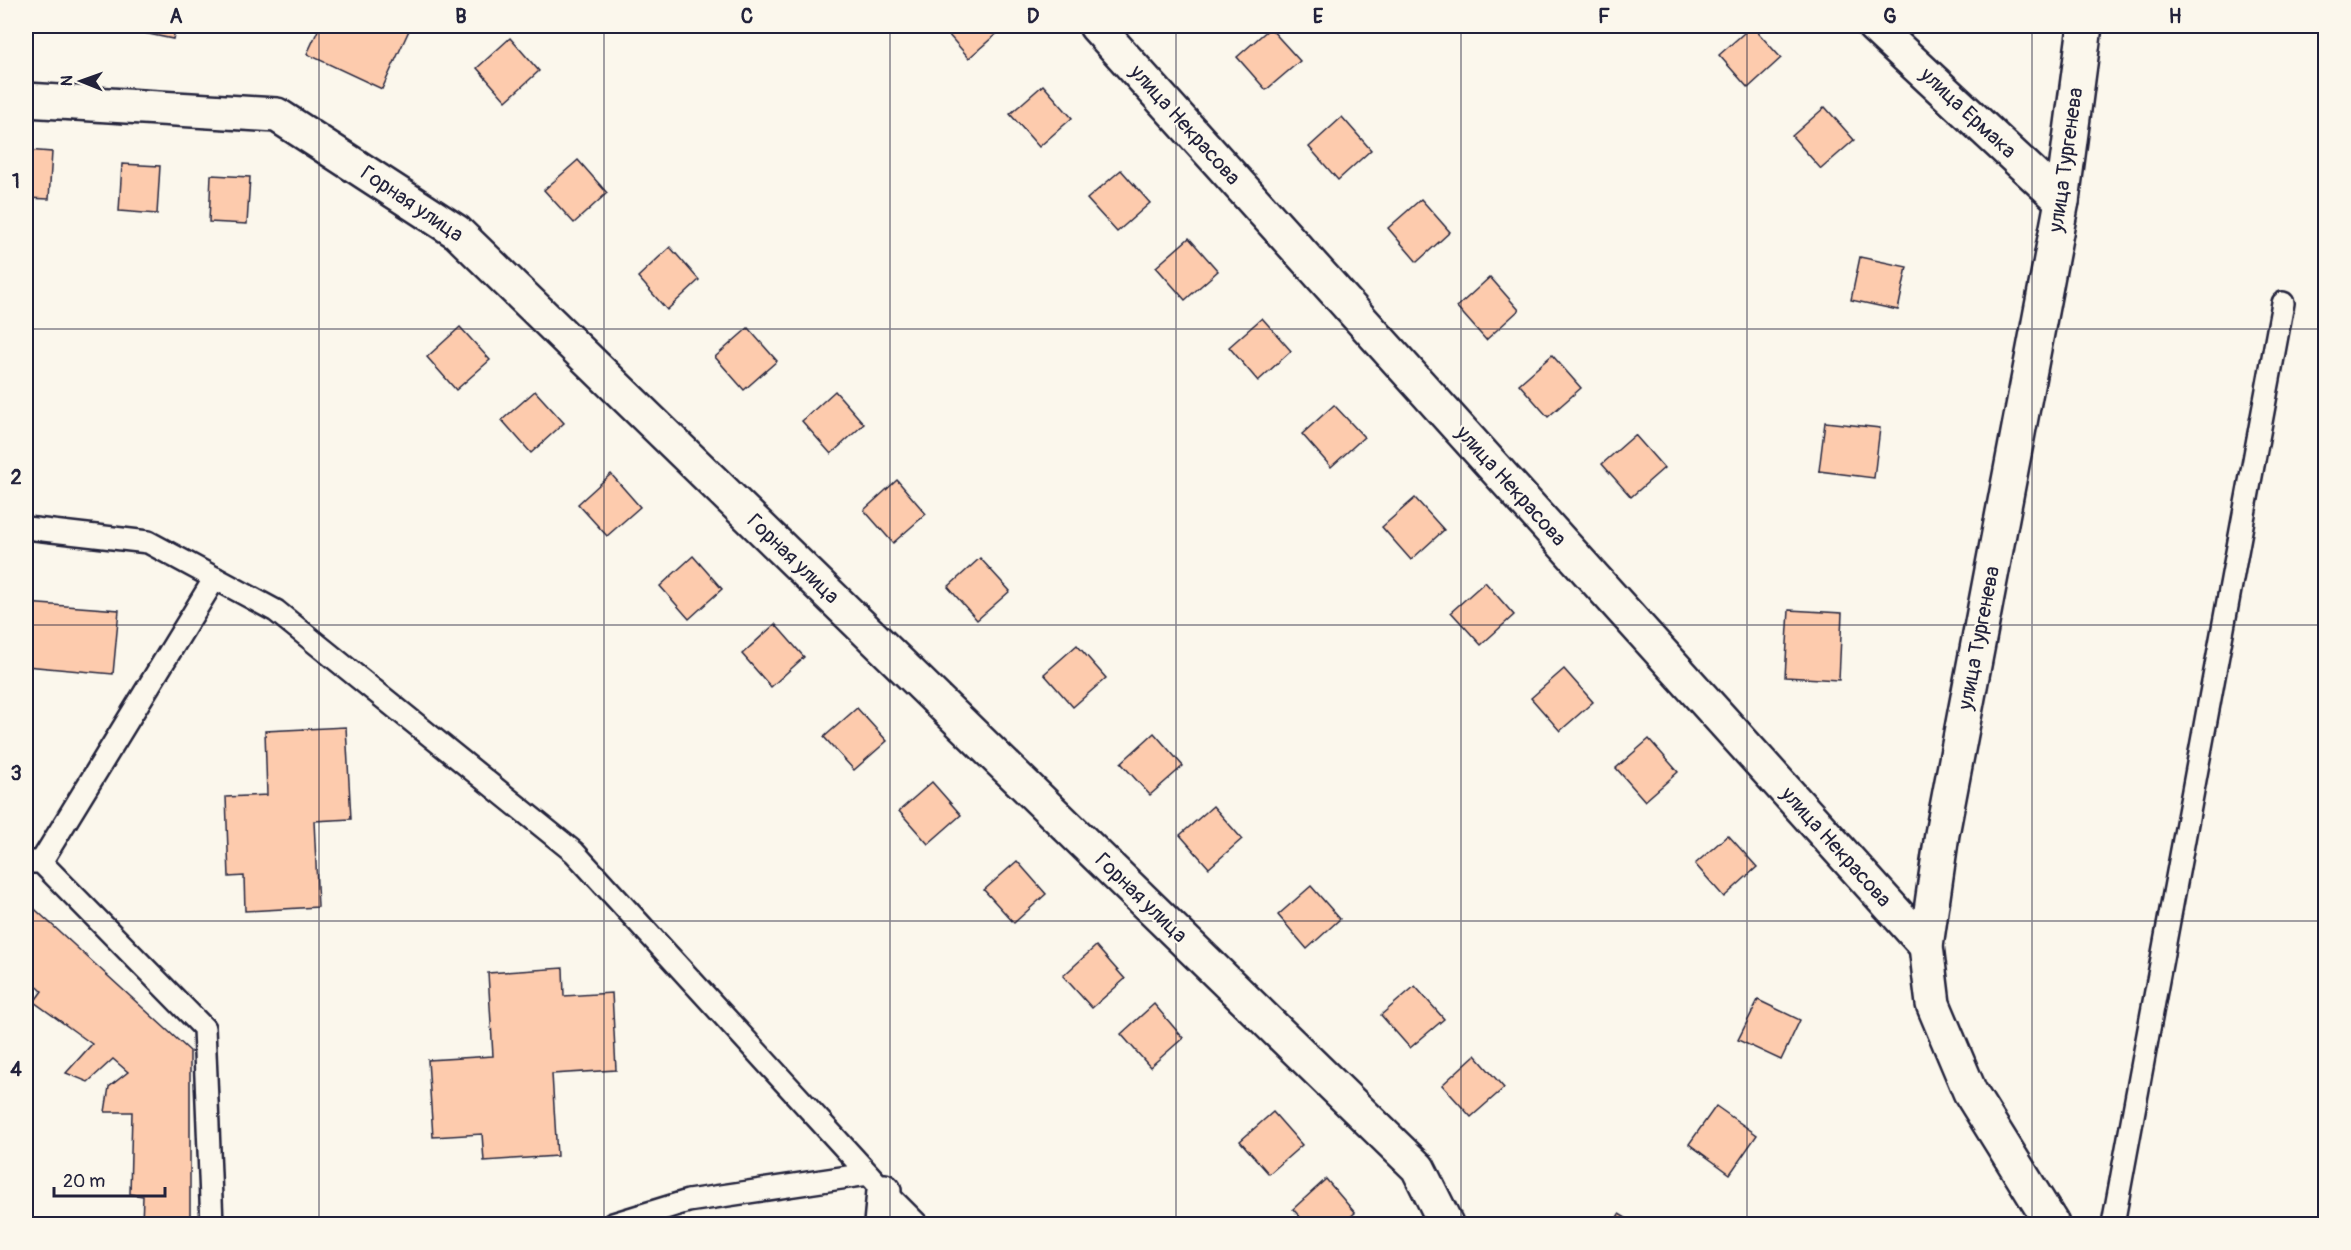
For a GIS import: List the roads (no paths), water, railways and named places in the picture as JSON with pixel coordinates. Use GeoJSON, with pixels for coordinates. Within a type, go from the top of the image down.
{"type":"FeatureCollection","features":[{"type":"Feature","properties":{"kind":"street","name":"улица Некрасова"},"geometry":{"type":"LineString","coordinates":[[1096,26],[1926,946]]}},
{"type":"Feature","properties":{"kind":"street","name":"улица Ермака"},"geometry":{"type":"LineString","coordinates":[[1874,26],[2062,201]]}},
{"type":"Feature","properties":{"kind":"street","name":"улица Тургенева"},"geometry":{"type":"LineString","coordinates":[[2052,1224],[1970,1092],[1933,1004],[1926,946],[1942,834],[2062,201],[2085,26]]}},
{"type":"Feature","properties":{"kind":"street","name":"Горная улица"},"geometry":{"type":"LineString","coordinates":[[26,100],[277,115],[457,232],[1418,1168],[1446,1224]]}},
{"type":"Feature","properties":{"kind":"street"},"geometry":{"type":"LineString","coordinates":[[876,1183],[881,1224]]}},
{"type":"Feature","properties":{"kind":"lane"},"geometry":{"type":"LineString","coordinates":[[2114,1224],[2283,303]]}},
{"type":"Feature","properties":{"kind":"lane"},"geometry":{"type":"LineString","coordinates":[[26,528],[148,542],[276,611],[574,852],[876,1183],[917,1224]]}},
{"type":"Feature","properties":{"kind":"lane"},"geometry":{"type":"LineString","coordinates":[[212,1224],[204,1028],[33,862],[215,578]]}},
{"type":"Feature","properties":{"kind":"lane"},"geometry":{"type":"LineString","coordinates":[[613,1224],[688,1201],[876,1183]]}}]}
